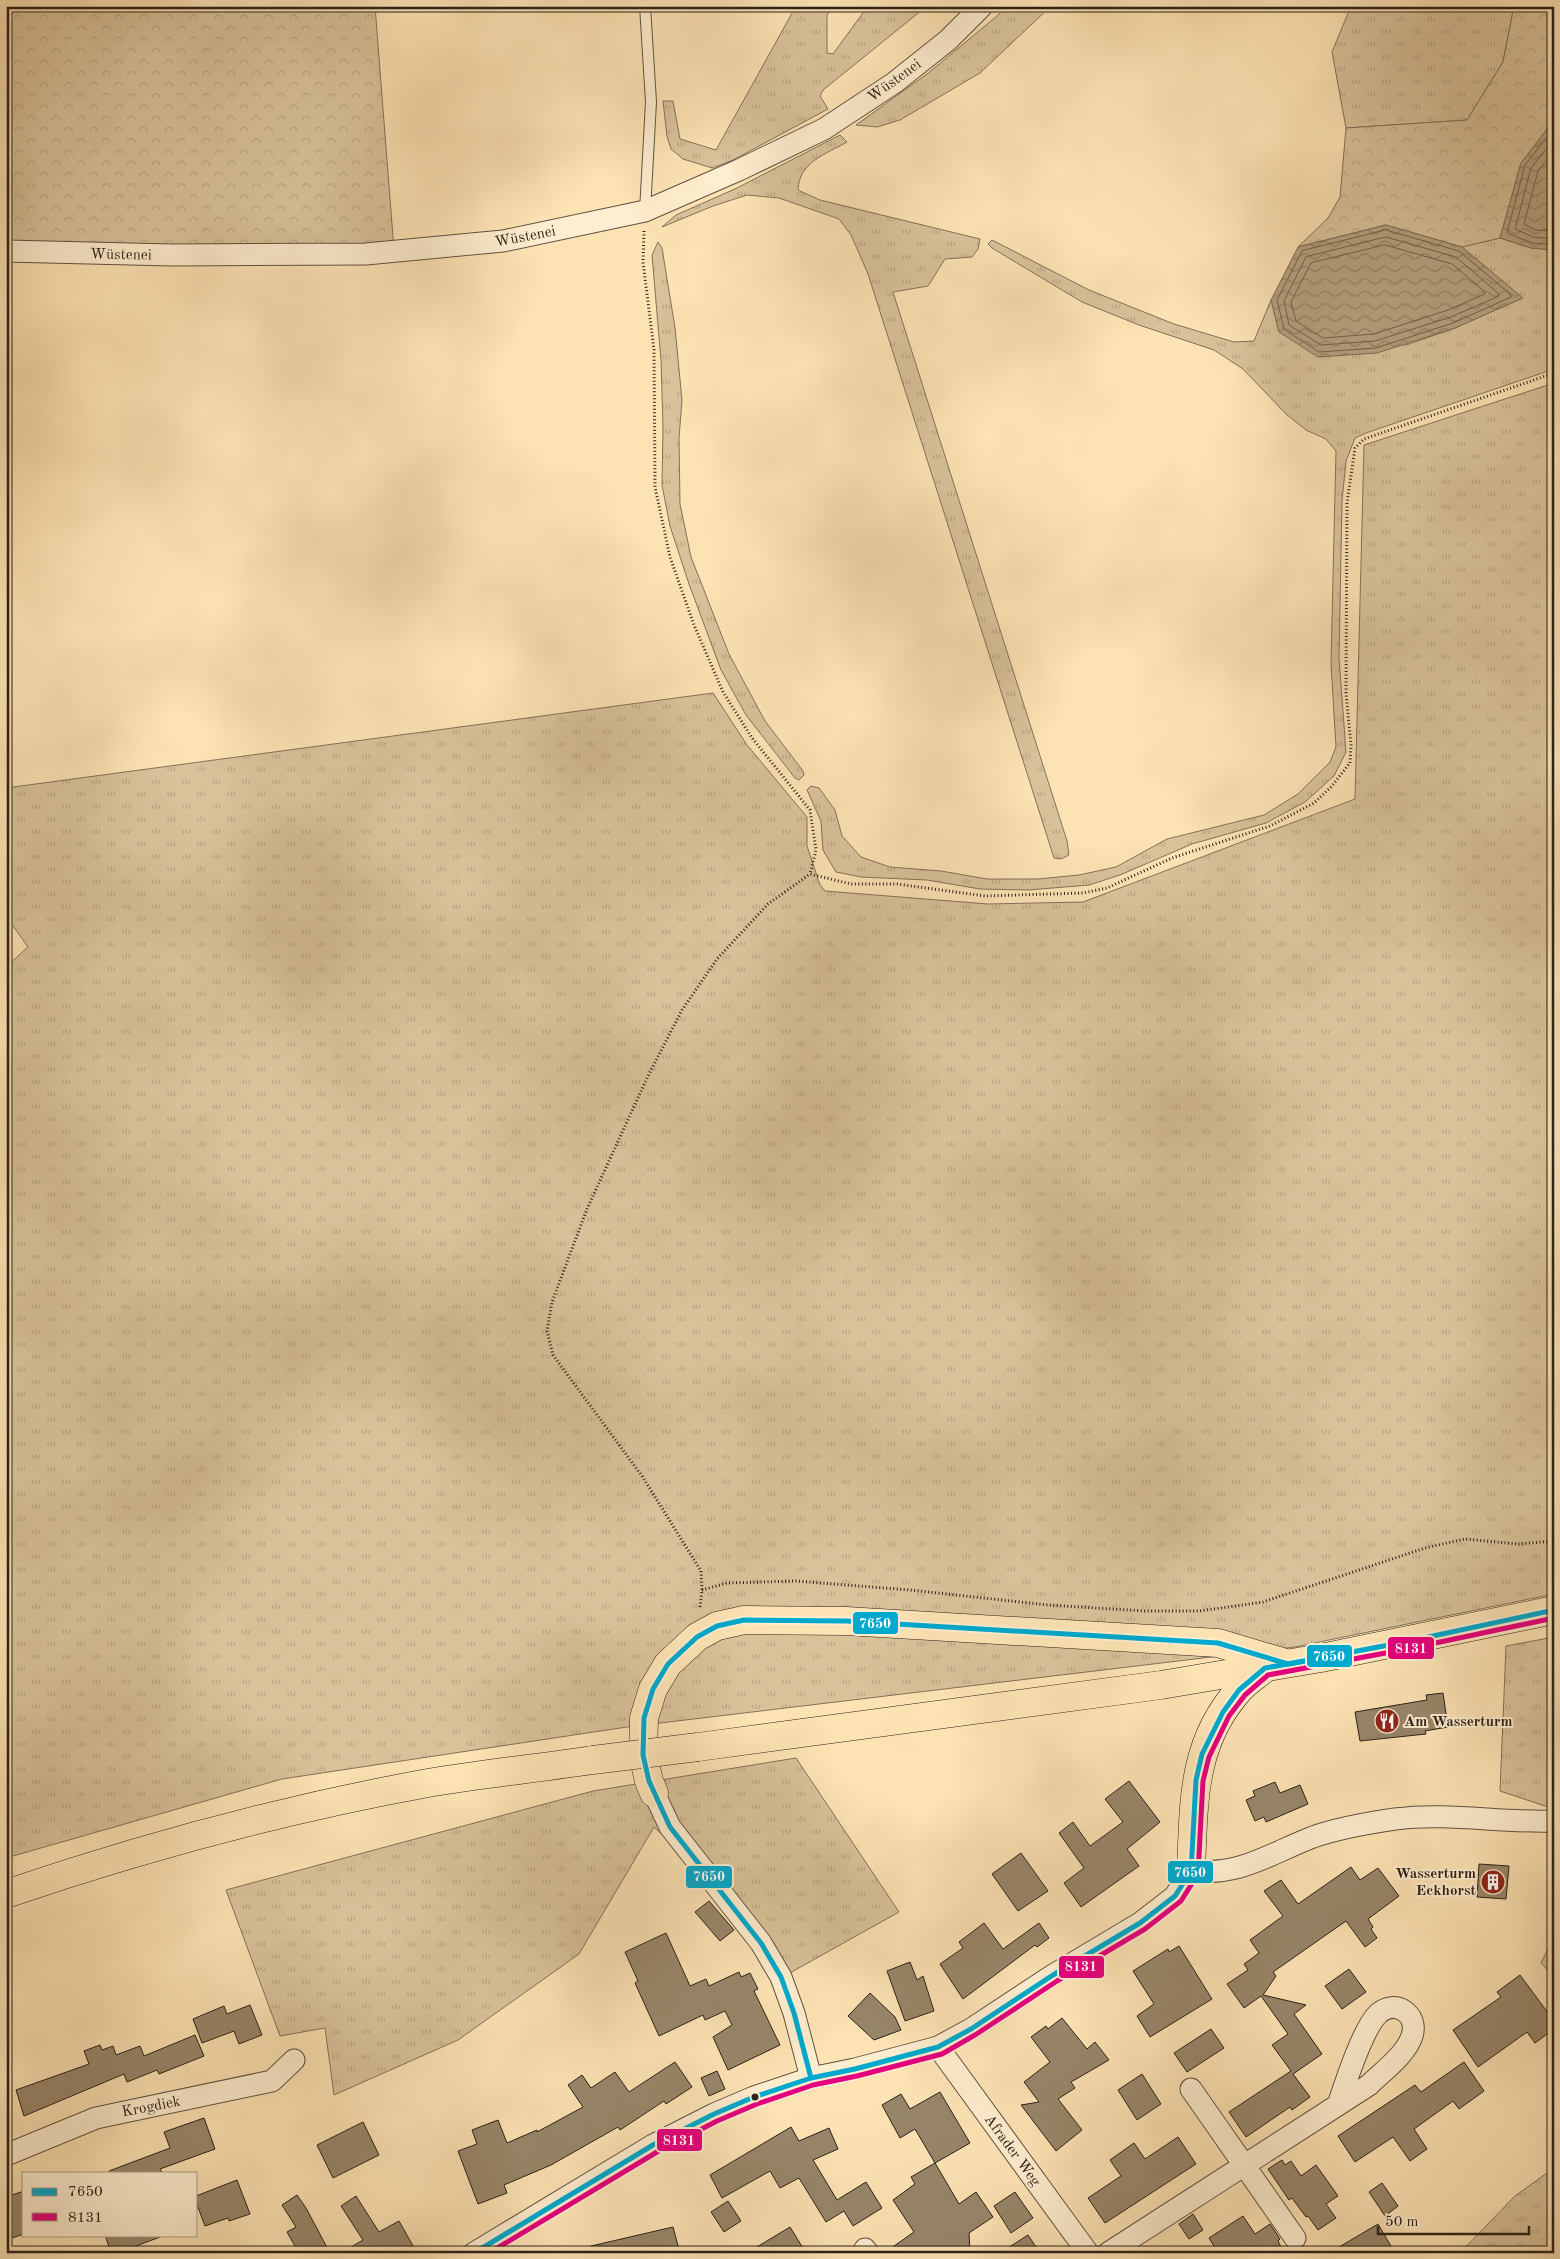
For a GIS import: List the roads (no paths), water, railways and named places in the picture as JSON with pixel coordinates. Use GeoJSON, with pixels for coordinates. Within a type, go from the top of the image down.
{"type":"FeatureCollection","features":[{"type":"Feature","properties":{"kind":"main road"},"geometry":{"type":"LineString","coordinates":[[6,1894],[94,1864],[290,1811],[429,1783],[1161,1685],[1405,1642],[1554,1610]]}},
{"type":"Feature","properties":{"kind":"main road"},"geometry":{"type":"LineString","coordinates":[[654,1793],[643,1755],[644,1718],[652,1689],[668,1664],[697,1637],[717,1626],[744,1620],[846,1621],[1218,1644],[1276,1666]]}},
{"type":"Feature","properties":{"kind":"main road"},"geometry":{"type":"LineString","coordinates":[[1191,1870],[1196,1780],[1202,1754],[1223,1712],[1239,1690],[1276,1666]]}},
{"type":"Feature","properties":{"kind":"street","name":"Wüstenei"},"geometry":{"type":"LineString","coordinates":[[6,251],[171,255],[366,254],[503,241],[645,211],[739,170],[824,129],[894,83],[948,40],[982,6]]}},
{"type":"Feature","properties":{"kind":"street"},"geometry":{"type":"LineString","coordinates":[[654,1793],[670,1827],[761,1943],[781,1977],[794,2013],[811,2078]]}},
{"type":"Feature","properties":{"kind":"street"},"geometry":{"type":"LineString","coordinates":[[474,2253],[685,2127],[754,2096],[811,2078],[856,2069],[938,2047],[971,2029],[1053,1975],[1140,1923],[1175,1896],[1191,1870],[1224,1871],[1256,1862],[1315,1836],[1395,1819],[1439,1817],[1554,1820]]}},
{"type":"Feature","properties":{"kind":"street","name":"Afrader Weg"},"geometry":{"type":"LineString","coordinates":[[938,2047],[1088,2253]]}},
{"type":"Feature","properties":{"kind":"street","name":"Krogdiek"},"geometry":{"type":"LineString","coordinates":[[6,2155],[96,2118],[272,2081],[294,2060]]}},
{"type":"Feature","properties":{"kind":"street"},"geometry":{"type":"LineString","coordinates":[[1191,2089],[1245,2164],[1294,2238]]}},
{"type":"Feature","properties":{"kind":"street"},"geometry":{"type":"LineString","coordinates":[[1108,2253],[1338,2105]]}},
{"type":"Feature","properties":{"kind":"lane"},"geometry":{"type":"LineString","coordinates":[[645,6],[651,102],[645,211]]}},
{"type":"Feature","properties":{"kind":"water"},"geometry":{"type":"Polygon","coordinates":[[[1554,120],[1554,250],[1531,248],[1500,238],[1521,163],[1554,120]]]}},
{"type":"Feature","properties":{"kind":"water"},"geometry":{"type":"Polygon","coordinates":[[[1386,225],[1462,247],[1523,298],[1455,328],[1377,353],[1318,357],[1279,332],[1271,300],[1298,247],[1386,225]]]}},
{"type":"Feature","properties":{"kind":"place","name":"Am Wasserturm"},"geometry":{"type":"Point","coordinates":[1387,1721]}},
{"type":"Feature","properties":{"kind":"place","name":"Wasserturm Eckhorst"},"geometry":{"type":"Point","coordinates":[1493,1882]}}]}
